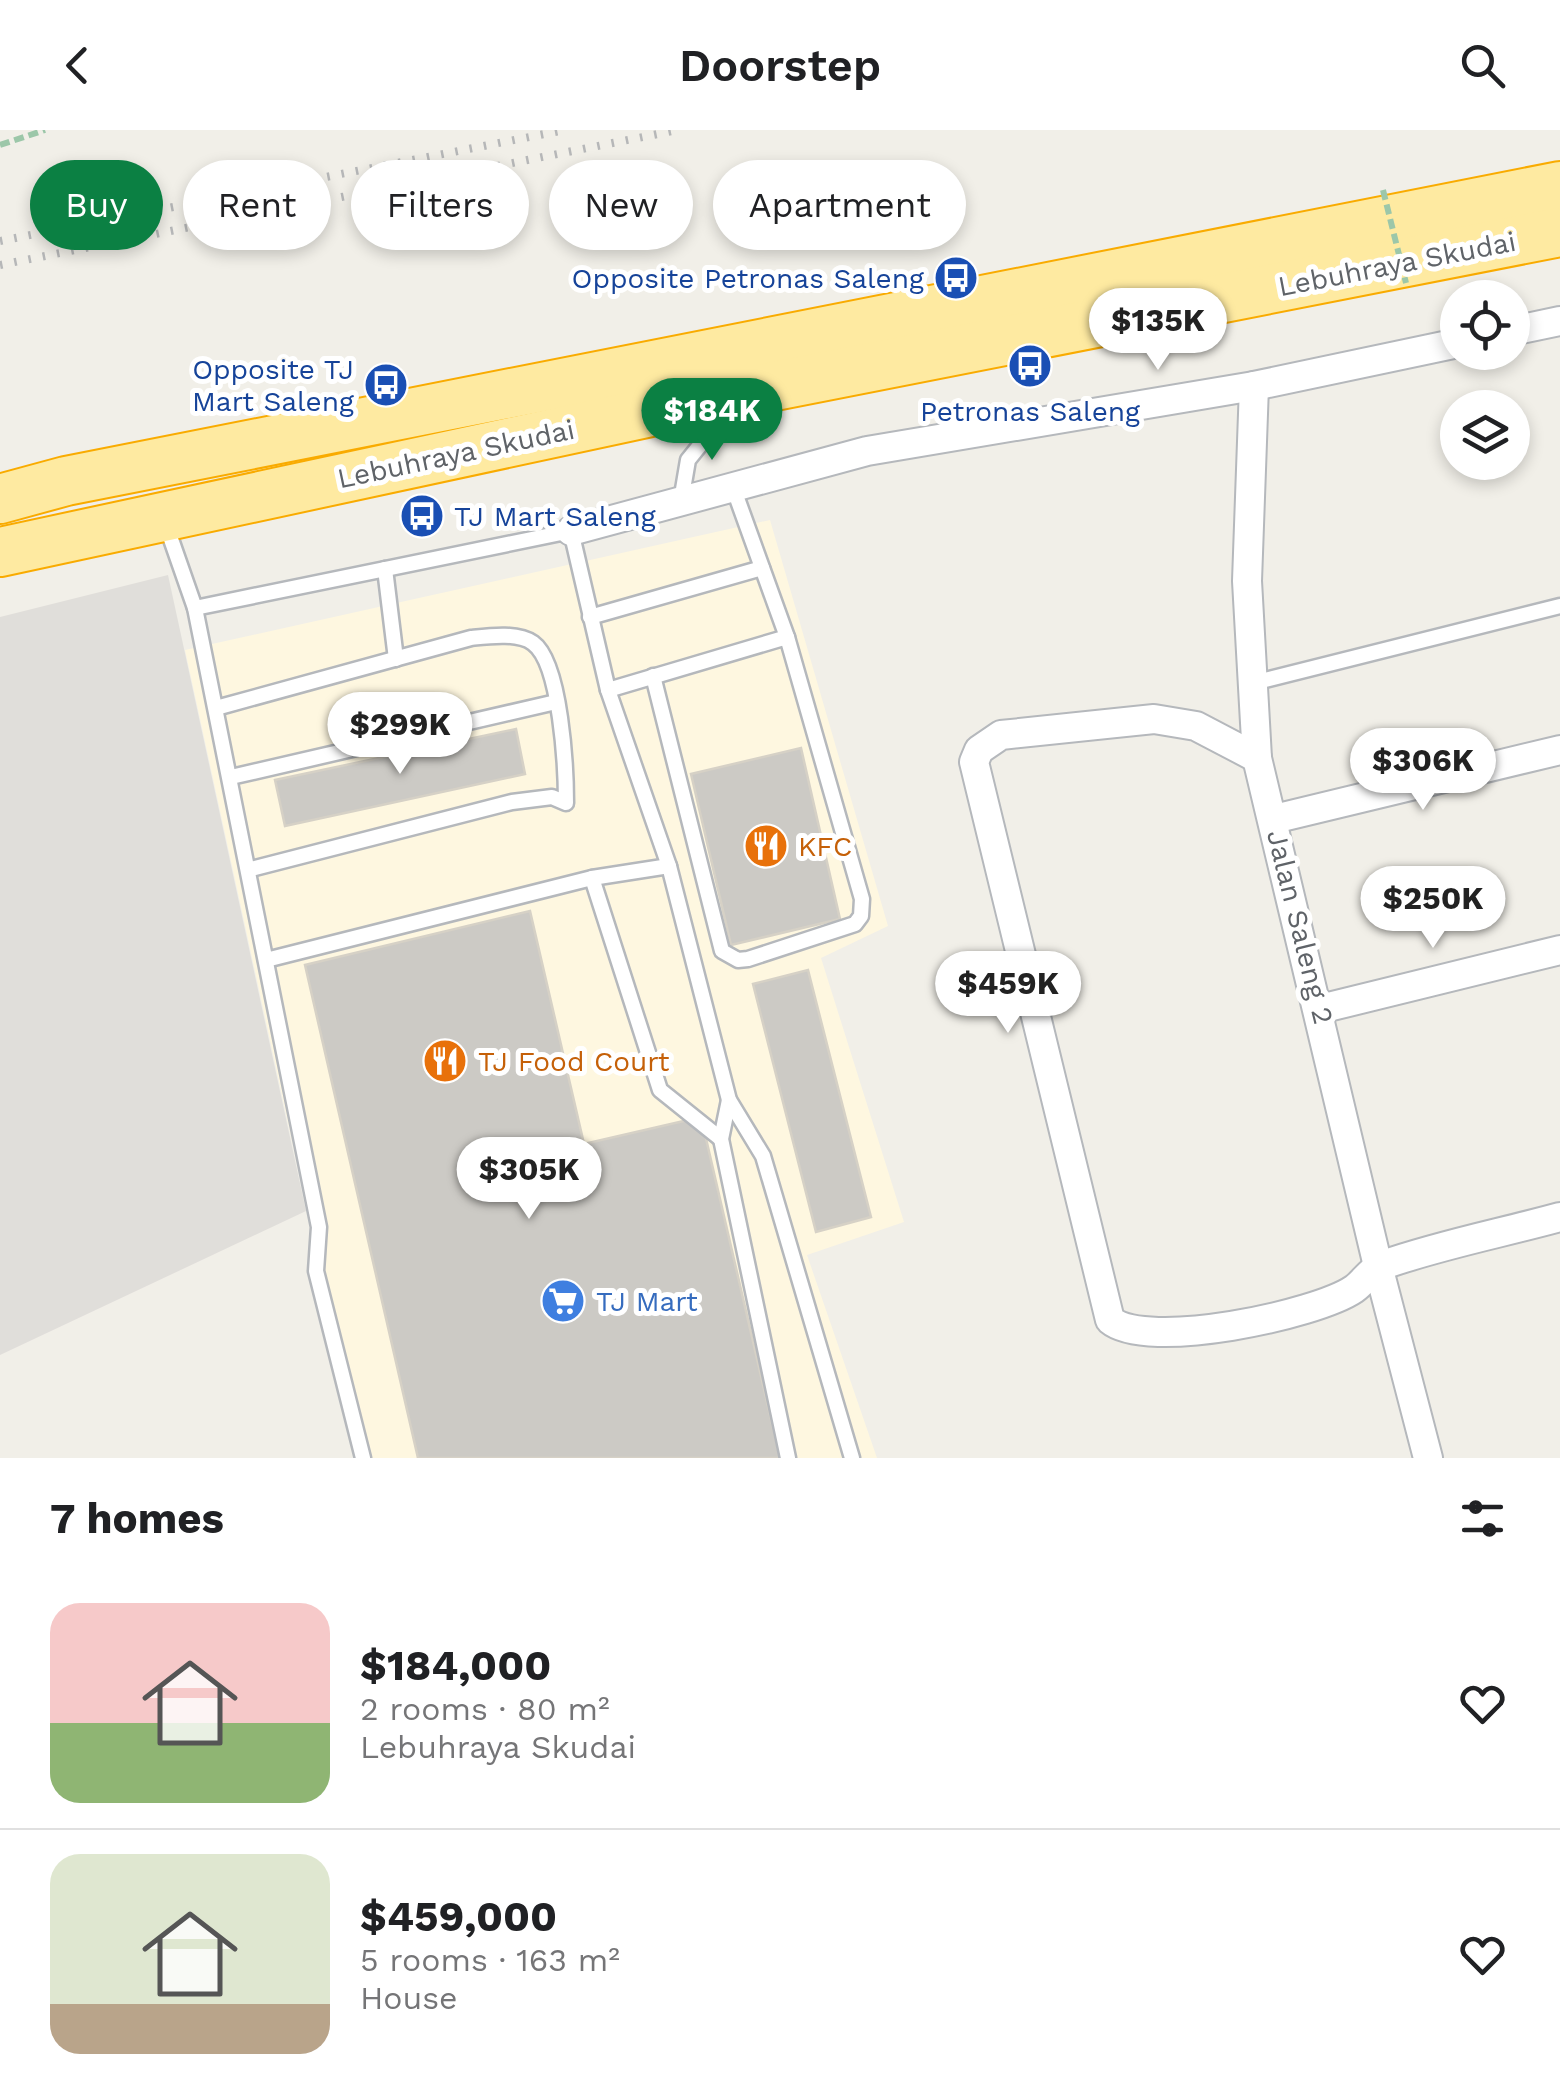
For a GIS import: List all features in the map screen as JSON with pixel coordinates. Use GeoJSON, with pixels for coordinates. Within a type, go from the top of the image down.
{"type":"FeatureCollection","features":[{"type":"Feature","properties":{"kind":"highway","name":"Lebuhraya Skudai"},"geometry":{"type":"LineString","coordinates":[[0,499],[66,481],[1560,186]]}},
{"type":"Feature","properties":{"kind":"highway","name":"Lebuhraya Skudai"},"geometry":{"type":"LineString","coordinates":[[0,552],[744,392],[1560,232]]}},
{"type":"Feature","properties":{"kind":"street"},"geometry":{"type":"LineString","coordinates":[[1530,327],[1560,321]]}},
{"type":"Feature","properties":{"kind":"street"},"geometry":{"type":"LineString","coordinates":[[571,531],[867,451],[1254,386],[1440,347]]}},
{"type":"Feature","properties":{"kind":"street","name":"Jalan Saleng 2"},"geometry":{"type":"LineString","coordinates":[[1254,386],[1246,581],[1257,758],[1320,1009],[1378,1266],[1428,1458]]}},
{"type":"Feature","properties":{"kind":"street"},"geometry":{"type":"LineString","coordinates":[[1257,758],[1196,726],[1154,719],[1100,721],[988,740],[979,750],[974,776],[1110,1320],[1126,1329],[1214,1331],[1352,1291],[1378,1266],[1560,1218]]}},
{"type":"Feature","properties":{"kind":"street"},"geometry":{"type":"LineString","coordinates":[[1274,819],[1560,750]]}},
{"type":"Feature","properties":{"kind":"street"},"geometry":{"type":"LineString","coordinates":[[1320,1009],[1560,950]]}},
{"type":"Feature","properties":{"kind":"lane"},"geometry":{"type":"LineString","coordinates":[[681,501],[688,460],[744,392]]}},
{"type":"Feature","properties":{"kind":"lane"},"geometry":{"type":"LineString","coordinates":[[653,676],[718,942],[729,957],[748,959],[847,928],[861,916],[863,908],[787,637],[732,487]]}},
{"type":"Feature","properties":{"kind":"lane"},"geometry":{"type":"LineString","coordinates":[[163,516],[195,608],[251,869],[319,1228],[316,1270],[363,1458]]}},
{"type":"Feature","properties":{"kind":"lane"},"geometry":{"type":"LineString","coordinates":[[195,608],[571,531],[608,690],[669,866],[730,1100],[763,1156],[852,1458]]}},
{"type":"Feature","properties":{"kind":"lane"},"geometry":{"type":"LineString","coordinates":[[590,617],[762,568]]}},
{"type":"Feature","properties":{"kind":"lane"},"geometry":{"type":"LineString","coordinates":[[386,569],[396,659]]}},
{"type":"Feature","properties":{"kind":"lane"},"geometry":{"type":"LineString","coordinates":[[1253,683],[1560,606]]}},
{"type":"Feature","properties":{"kind":"lane"},"geometry":{"type":"LineString","coordinates":[[608,690],[787,637]]}},
{"type":"Feature","properties":{"kind":"lane"},"geometry":{"type":"LineString","coordinates":[[216,708],[471,638],[524,638],[542,651],[556,702],[566,764],[566,803],[552,797],[512,802],[251,869]]}},
{"type":"Feature","properties":{"kind":"lane"},"geometry":{"type":"LineString","coordinates":[[231,776],[556,702]]}},
{"type":"Feature","properties":{"kind":"lane"},"geometry":{"type":"LineString","coordinates":[[266,960],[592,878],[669,866]]}},
{"type":"Feature","properties":{"kind":"lane"},"geometry":{"type":"LineString","coordinates":[[592,878],[660,1090],[720,1139]]}},
{"type":"Feature","properties":{"kind":"lane"},"geometry":{"type":"LineString","coordinates":[[730,1100],[720,1139],[788,1458]]}},
{"type":"Feature","properties":{"kind":"path"},"geometry":{"type":"LineString","coordinates":[[0,144],[45,130]]}},
{"type":"Feature","properties":{"kind":"path"},"geometry":{"type":"LineString","coordinates":[[1384,190],[1406,283]]}},
{"type":"Feature","properties":{"kind":"shaded area"},"geometry":{"type":"Polygon","coordinates":[[[770,520],[888,926],[821,958],[904,1222],[807,1255],[877,1458],[361,1458],[185,650],[770,520]]]}},
{"type":"Feature","properties":{"kind":"shaded area"},"geometry":{"type":"Polygon","coordinates":[[[168,575],[306,1211],[0,1355],[0,617],[168,575]]]}},
{"type":"Feature","properties":{"kind":"building"},"geometry":{"type":"Polygon","coordinates":[[[516,729],[525,774],[285,826],[275,780],[516,729]]]}},
{"type":"Feature","properties":{"kind":"building","name":"KFC"},"geometry":{"type":"Polygon","coordinates":[[[801,748],[840,919],[731,945],[691,774],[801,748]]]}},
{"type":"Feature","properties":{"kind":"building","name":"TJ Mart"},"geometry":{"type":"Polygon","coordinates":[[[530,911],[584,1144],[701,1117],[780,1458],[418,1458],[305,965],[530,911]]]}},
{"type":"Feature","properties":{"kind":"building"},"geometry":{"type":"Polygon","coordinates":[[[808,970],[871,1217],[816,1232],[753,984],[808,970]]]}},
{"type":"Feature","properties":{"kind":"railway"},"geometry":{"type":"LineString","coordinates":[[0,241],[565,130]]}},
{"type":"Feature","properties":{"kind":"railway"},"geometry":{"type":"LineString","coordinates":[[0,265],[678,130]]}},
{"type":"Feature","properties":{"kind":"place","name":"Opposite Petronas Saleng"},"geometry":{"type":"Point","coordinates":[956,278]}},
{"type":"Feature","properties":{"kind":"place","name":"Petronas Saleng"},"geometry":{"type":"Point","coordinates":[1030,366]}},
{"type":"Feature","properties":{"kind":"place","name":"Opposite TJ Mart Saleng"},"geometry":{"type":"Point","coordinates":[386,385]}},
{"type":"Feature","properties":{"kind":"place","name":"TJ Mart Saleng"},"geometry":{"type":"Point","coordinates":[422,516]}},
{"type":"Feature","properties":{"kind":"place","name":"KFC"},"geometry":{"type":"Point","coordinates":[766,846]}},
{"type":"Feature","properties":{"kind":"place","name":"TJ Food Court"},"geometry":{"type":"Point","coordinates":[445,1061]}},
{"type":"Feature","properties":{"kind":"place","name":"TJ Mart"},"geometry":{"type":"Point","coordinates":[563,1301]}}]}
